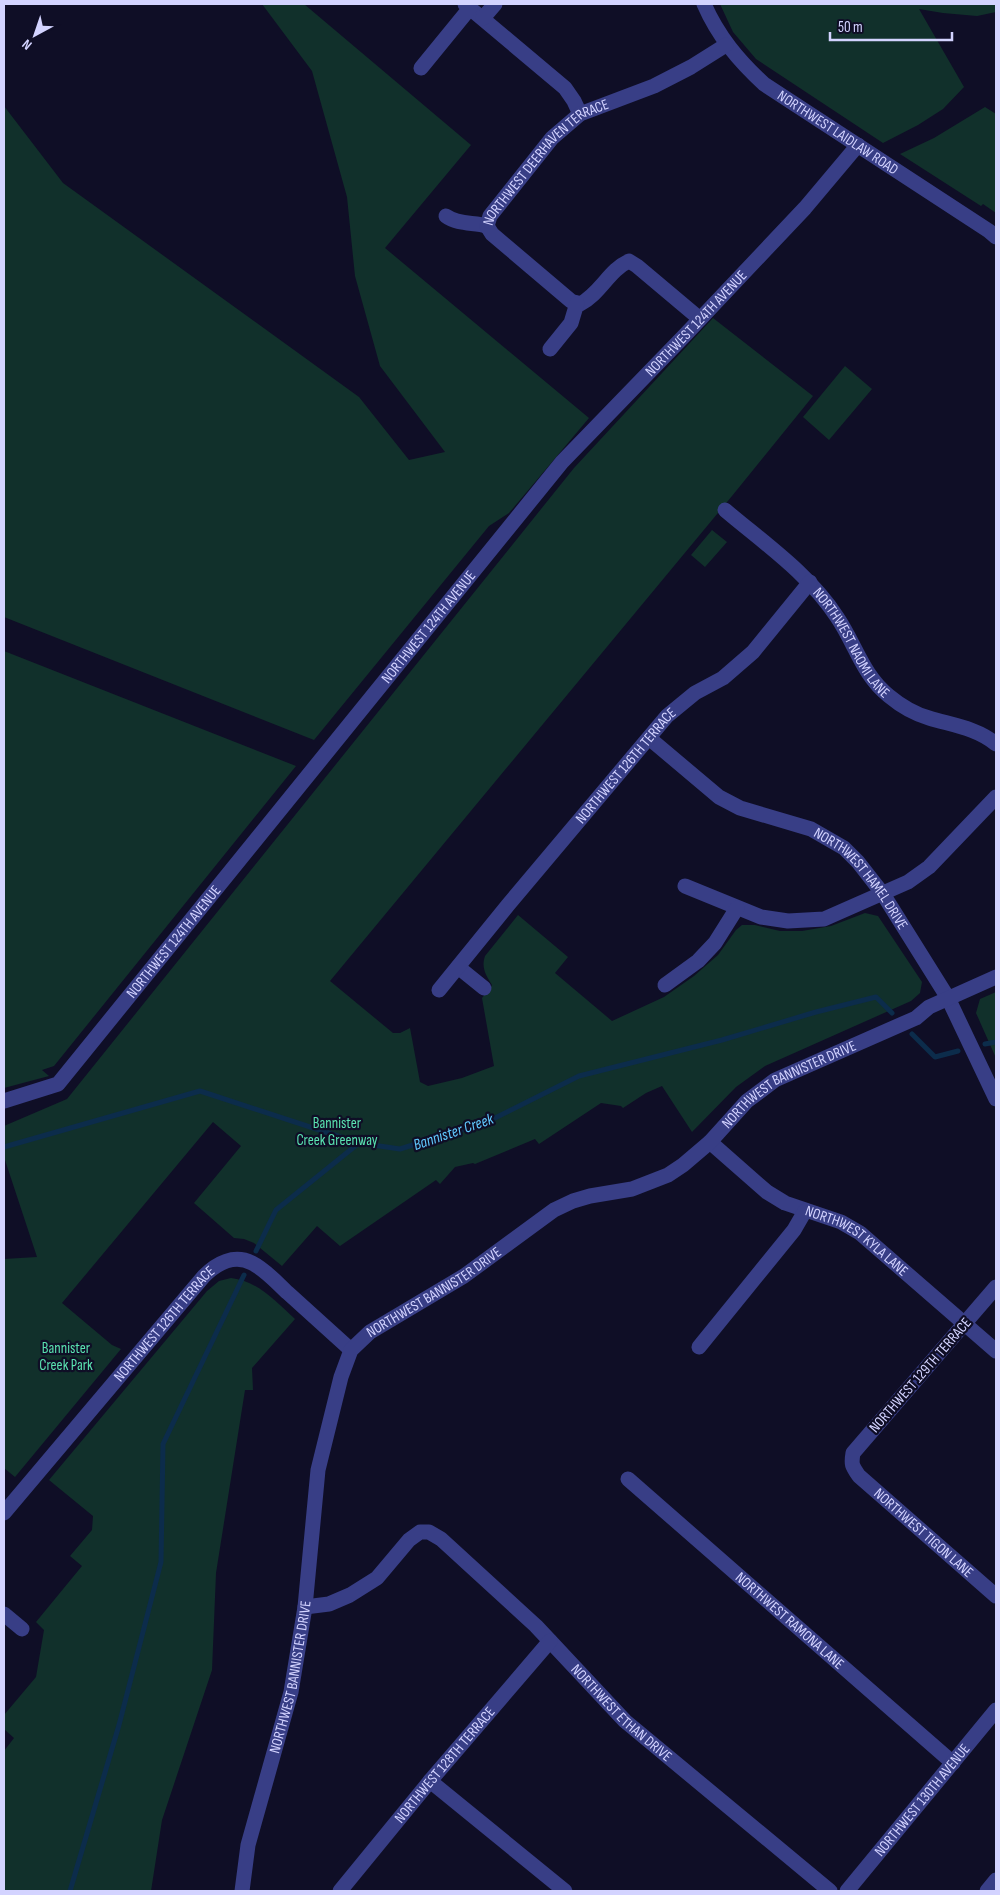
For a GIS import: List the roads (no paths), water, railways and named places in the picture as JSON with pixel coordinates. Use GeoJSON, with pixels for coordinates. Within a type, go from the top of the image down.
{"type":"FeatureCollection","features":[{"type":"Feature","properties":{"kind":"street"},"geometry":{"type":"LineString","coordinates":[[483,18],[495,4]]}},
{"type":"Feature","properties":{"kind":"street","name":"NORTHWEST LAIDLAW ROAD"},"geometry":{"type":"LineString","coordinates":[[704,4],[711,21],[726,45],[744,66],[764,84],[989,231],[996,238]]}},
{"type":"Feature","properties":{"kind":"street"},"geometry":{"type":"LineString","coordinates":[[421,68],[468,6],[565,88],[574,100],[580,114]]}},
{"type":"Feature","properties":{"kind":"street","name":"NORTHWEST DEERHAVEN TERRACE"},"geometry":{"type":"LineString","coordinates":[[577,303],[571,301],[492,234],[487,226],[490,216],[552,138],[580,114],[654,86],[691,67],[726,45]]}},
{"type":"Feature","properties":{"kind":"street","name":"NORTHWEST 124TH AVENUE"},"geometry":{"type":"LineString","coordinates":[[4,1101],[58,1084],[562,462],[805,208],[858,145]]}},
{"type":"Feature","properties":{"kind":"street"},"geometry":{"type":"LineString","coordinates":[[446,216],[452,221],[478,223],[487,226]]}},
{"type":"Feature","properties":{"kind":"street"},"geometry":{"type":"LineString","coordinates":[[550,349],[571,323],[577,303],[580,304],[588,300],[620,265],[629,261],[700,319]]}},
{"type":"Feature","properties":{"kind":"street","name":"NORTHWEST NAOMI LANE"},"geometry":{"type":"LineString","coordinates":[[724,510],[810,582],[838,617],[854,650],[871,677],[889,696],[913,712],[972,730],[996,744]]}},
{"type":"Feature","properties":{"kind":"street","name":"NORTHWEST 126TH TERRACE"},"geometry":{"type":"LineString","coordinates":[[439,990],[508,905],[679,705],[695,693],[723,678],[753,652],[810,582]]}},
{"type":"Feature","properties":{"kind":"street","name":"NORTHWEST HAMEL DRIVE"},"geometry":{"type":"LineString","coordinates":[[649,738],[719,797],[740,808],[811,829],[844,848],[858,862],[883,894],[948,998],[996,1099]]}},
{"type":"Feature","properties":{"kind":"street"},"geometry":{"type":"LineString","coordinates":[[685,886],[761,917],[788,921],[824,919],[908,882],[929,867],[996,798]]}},
{"type":"Feature","properties":{"kind":"street"},"geometry":{"type":"LineString","coordinates":[[665,985],[698,961],[715,943],[737,908]]}},
{"type":"Feature","properties":{"kind":"street"},"geometry":{"type":"LineString","coordinates":[[458,967],[484,988]]}},
{"type":"Feature","properties":{"kind":"street","name":"NORTHWEST BANNISTER DRIVE"},"geometry":{"type":"LineString","coordinates":[[242,1891],[248,1845],[291,1692],[305,1607],[320,1464],[340,1377],[351,1350],[370,1332],[464,1276],[554,1210],[572,1201],[590,1196],[632,1189],[652,1182],[683,1165],[710,1142],[747,1102],[775,1080],[916,1018],[929,1007],[996,978]]}},
{"type":"Feature","properties":{"kind":"street","name":"NORTHWEST KYLA LANE"},"geometry":{"type":"LineString","coordinates":[[710,1142],[767,1192],[785,1203],[805,1211],[826,1216],[860,1233],[996,1351]]}},
{"type":"Feature","properties":{"kind":"street"},"geometry":{"type":"LineString","coordinates":[[699,1347],[794,1230],[805,1211]]}},
{"type":"Feature","properties":{"kind":"street","name":"NORTHWEST 126TH TERRACE"},"geometry":{"type":"LineString","coordinates":[[4,1513],[204,1276],[221,1262],[232,1260],[252,1263],[268,1275],[351,1350]]}},
{"type":"Feature","properties":{"kind":"street","name":"NORTHWEST 129TH TERRACE"},"geometry":{"type":"LineString","coordinates":[[852,1467],[853,1453],[996,1286]]}},
{"type":"Feature","properties":{"kind":"street","name":"NORTHWEST TIGON LANE"},"geometry":{"type":"LineString","coordinates":[[852,1467],[859,1476],[996,1596]]}},
{"type":"Feature","properties":{"kind":"street","name":"NORTHWEST RAMONA LANE"},"geometry":{"type":"LineString","coordinates":[[628,1479],[953,1763]]}},
{"type":"Feature","properties":{"kind":"street","name":"NORTHWEST ETHAN DRIVE"},"geometry":{"type":"LineString","coordinates":[[305,1607],[329,1604],[350,1595],[377,1578],[409,1540],[420,1532],[429,1532],[441,1539],[550,1641],[625,1721],[830,1891]]}},
{"type":"Feature","properties":{"kind":"street"},"geometry":{"type":"LineString","coordinates":[[4,1614],[22,1629]]}},
{"type":"Feature","properties":{"kind":"street","name":"NORTHWEST 128TH TERRACE"},"geometry":{"type":"LineString","coordinates":[[340,1891],[430,1781],[550,1641]]}},
{"type":"Feature","properties":{"kind":"street","name":"NORTHWEST 130TH AVENUE"},"geometry":{"type":"LineString","coordinates":[[847,1891],[996,1710]]}},
{"type":"Feature","properties":{"kind":"street"},"geometry":{"type":"LineString","coordinates":[[430,1781],[564,1891]]}},
{"type":"Feature","properties":{"kind":"street"},"geometry":{"type":"LineString","coordinates":[[987,1891],[996,1880]]}},
{"type":"Feature","properties":{"kind":"waterway","name":"Bannister Creek"},"geometry":{"type":"LineString","coordinates":[[4,1147],[200,1091],[359,1143],[400,1149],[489,1121],[579,1076],[722,1040],[816,1012],[876,997],[892,1013]]}},
{"type":"Feature","properties":{"kind":"waterway","name":"Bannister Creek"},"geometry":{"type":"LineString","coordinates":[[912,1034],[935,1057],[958,1051]]}},
{"type":"Feature","properties":{"kind":"waterway","name":"Bannister Creek"},"geometry":{"type":"LineString","coordinates":[[985,1044],[996,1042]]}},
{"type":"Feature","properties":{"kind":"waterway"},"geometry":{"type":"LineString","coordinates":[[256,1251],[276,1210],[359,1143]]}},
{"type":"Feature","properties":{"kind":"waterway"},"geometry":{"type":"LineString","coordinates":[[70,1891],[119,1725],[161,1562],[163,1444],[244,1275]]}},
{"type":"Feature","properties":{"kind":"park label","name":"Bannister Creek Greenway"},"geometry":{"type":"Point","coordinates":[337,1132]}},
{"type":"Feature","properties":{"kind":"park label","name":"Bannister Creek Park"},"geometry":{"type":"Point","coordinates":[66,1356]}}]}
